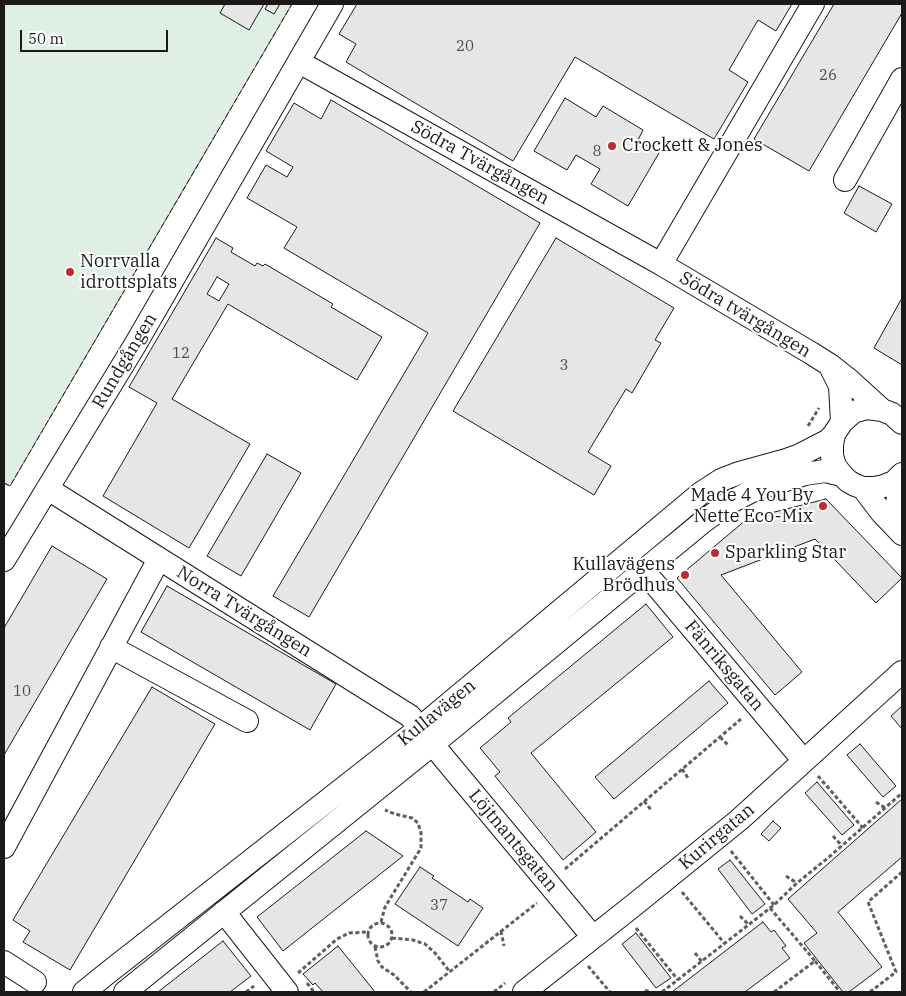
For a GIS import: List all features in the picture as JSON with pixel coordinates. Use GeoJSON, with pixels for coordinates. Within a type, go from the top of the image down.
{"type":"FeatureCollection","features":[{"type":"Feature","properties":{"kind":"street","name":"Rundgången"},"geometry":{"type":"LineString","coordinates":[[4,560],[135,345],[332,4]]}},
{"type":"Feature","properties":{"kind":"street"},"geometry":{"type":"LineString","coordinates":[[661,264],[813,4]]}},
{"type":"Feature","properties":{"kind":"street","name":"Södra Tvärgången"},"geometry":{"type":"LineString","coordinates":[[299,62],[661,264]]}},
{"type":"Feature","properties":{"kind":"street"},"geometry":{"type":"LineString","coordinates":[[845,180],[902,79]]}},
{"type":"Feature","properties":{"kind":"street","name":"Södra tvärgången"},"geometry":{"type":"LineString","coordinates":[[661,264],[830,365],[897,418]]}},
{"type":"Feature","properties":{"kind":"street","name":"Södra tvärgången"},"geometry":{"type":"LineString","coordinates":[[830,365],[840,386],[838,428],[832,445],[832,456],[835,466],[842,475]]}},
{"type":"Feature","properties":{"kind":"street"},"geometry":{"type":"LineString","coordinates":[[897,418],[868,408],[853,412],[829,440],[803,464],[842,475],[848,481],[863,488],[884,486],[894,482],[902,474]]}},
{"type":"Feature","properties":{"kind":"street","name":"Kullavägen"},"geometry":{"type":"LineString","coordinates":[[125,992],[224,912],[701,494],[721,480],[739,473],[786,460],[803,464]]}},
{"type":"Feature","properties":{"kind":"street","name":"Kullavägen"},"geometry":{"type":"LineString","coordinates":[[84,992],[112,969],[427,736],[644,571],[729,503],[803,464]]}},
{"type":"Feature","properties":{"kind":"street"},"geometry":{"type":"LineString","coordinates":[[901,532],[896,509],[902,474]]}},
{"type":"Feature","properties":{"kind":"street"},"geometry":{"type":"LineString","coordinates":[[863,488],[882,513],[901,532]]}},
{"type":"Feature","properties":{"kind":"street","name":"Norra Tvärgången"},"geometry":{"type":"LineString","coordinates":[[48,489],[410,716],[427,736]]}},
{"type":"Feature","properties":{"kind":"street"},"geometry":{"type":"LineString","coordinates":[[4,847],[159,559]]}},
{"type":"Feature","properties":{"kind":"street","name":"Fänriksgatan"},"geometry":{"type":"LineString","coordinates":[[644,571],[804,761]]}},
{"type":"Feature","properties":{"kind":"street"},"geometry":{"type":"LineString","coordinates":[[111,648],[247,721]]}},
{"type":"Feature","properties":{"kind":"street","name":"Kurirgatan"},"geometry":{"type":"LineString","coordinates":[[524,992],[740,820],[902,672]]}},
{"type":"Feature","properties":{"kind":"street","name":"Löjtnantsgatan"},"geometry":{"type":"LineString","coordinates":[[427,736],[585,944]]}},
{"type":"Feature","properties":{"kind":"street"},"geometry":{"type":"LineString","coordinates":[[224,912],[287,992]]}},
{"type":"Feature","properties":{"kind":"street"},"geometry":{"type":"LineString","coordinates":[[4,962],[35,982]]}},
{"type":"Feature","properties":{"kind":"path"},"geometry":{"type":"LineString","coordinates":[[565,869],[743,717]]}},
{"type":"Feature","properties":{"kind":"path"},"geometry":{"type":"LineString","coordinates":[[720,737],[728,746]]}},
{"type":"Feature","properties":{"kind":"path"},"geometry":{"type":"LineString","coordinates":[[804,761],[862,828]]}},
{"type":"Feature","properties":{"kind":"path"},"geometry":{"type":"LineString","coordinates":[[682,769],[688,778]]}},
{"type":"Feature","properties":{"kind":"path"},"geometry":{"type":"LineString","coordinates":[[662,992],[774,905],[797,883],[902,794]]}},
{"type":"Feature","properties":{"kind":"path"},"geometry":{"type":"LineString","coordinates":[[644,801],[652,811]]}},
{"type":"Feature","properties":{"kind":"path"},"geometry":{"type":"LineString","coordinates":[[876,802],[885,808]]}},
{"type":"Feature","properties":{"kind":"path"},"geometry":{"type":"LineString","coordinates":[[380,808],[412,818],[418,823],[421,832],[421,848],[384,907],[381,922]]}},
{"type":"Feature","properties":{"kind":"path"},"geometry":{"type":"LineString","coordinates":[[832,836],[842,846]]}},
{"type":"Feature","properties":{"kind":"path"},"geometry":{"type":"LineString","coordinates":[[719,837],[774,905]]}},
{"type":"Feature","properties":{"kind":"path"},"geometry":{"type":"LineString","coordinates":[[870,992],[896,972],[868,902],[902,872]]}},
{"type":"Feature","properties":{"kind":"path"},"geometry":{"type":"LineString","coordinates":[[786,876],[797,883]]}},
{"type":"Feature","properties":{"kind":"path"},"geometry":{"type":"LineString","coordinates":[[670,877],[725,944]]}},
{"type":"Feature","properties":{"kind":"path"},"geometry":{"type":"LineString","coordinates":[[424,992],[537,903]]}},
{"type":"Feature","properties":{"kind":"path"},"geometry":{"type":"LineString","coordinates":[[770,908],[840,992]]}},
{"type":"Feature","properties":{"kind":"path"},"geometry":{"type":"LineString","coordinates":[[623,914],[678,980]]}},
{"type":"Feature","properties":{"kind":"path"},"geometry":{"type":"LineString","coordinates":[[740,916],[749,925]]}},
{"type":"Feature","properties":{"kind":"path"},"geometry":{"type":"LineString","coordinates":[[375,947],[382,948],[389,945],[392,938],[392,931],[388,925],[381,922],[373,924],[368,932],[368,940],[375,947],[378,961],[382,968],[394,975],[411,992]]}},
{"type":"Feature","properties":{"kind":"path"},"geometry":{"type":"LineString","coordinates":[[501,931],[504,946]]}},
{"type":"Feature","properties":{"kind":"path"},"geometry":{"type":"LineString","coordinates":[[298,972],[337,939],[349,933],[368,932]]}},
{"type":"Feature","properties":{"kind":"path"},"geometry":{"type":"LineString","coordinates":[[392,938],[413,940],[425,944],[450,972]]}},
{"type":"Feature","properties":{"kind":"path"},"geometry":{"type":"LineString","coordinates":[[585,944],[610,992]]}},
{"type":"Feature","properties":{"kind":"path"},"geometry":{"type":"LineString","coordinates":[[695,953],[702,962]]}},
{"type":"Feature","properties":{"kind":"path"},"geometry":{"type":"LineString","coordinates":[[774,992],[815,961]]}},
{"type":"Feature","properties":{"kind":"path"},"geometry":{"type":"LineString","coordinates":[[246,992],[254,986]]}},
{"type":"Feature","properties":{"kind":"green space","name":"Norrvalla idrottsplats"},"geometry":{"type":"Polygon","coordinates":[[[4,4],[292,4],[10,486],[4,483],[4,4]]]}},
{"type":"Feature","properties":{"kind":"building"},"geometry":{"type":"Polygon","coordinates":[[[225,4],[264,4],[249,30],[220,13],[225,4]]]}},
{"type":"Feature","properties":{"kind":"building"},"geometry":{"type":"Polygon","coordinates":[[[268,4],[280,4],[274,14],[265,9],[268,4]]]}},
{"type":"Feature","properties":{"kind":"building"},"geometry":{"type":"Polygon","coordinates":[[[357,4],[792,4],[776,31],[758,20],[729,70],[748,82],[714,139],[575,57],[513,161],[346,62],[356,44],[339,34],[357,4]]]}},
{"type":"Feature","properties":{"kind":"building"},"geometry":{"type":"Polygon","coordinates":[[[834,4],[902,4],[902,13],[809,171],[754,139],[834,4]]]}},
{"type":"Feature","properties":{"kind":"building"},"geometry":{"type":"Polygon","coordinates":[[[565,98],[596,117],[603,106],[643,130],[638,140],[659,153],[628,206],[591,184],[600,169],[576,155],[567,170],[534,151],[565,98]]]}},
{"type":"Feature","properties":{"kind":"building"},"geometry":{"type":"Polygon","coordinates":[[[331,100],[540,223],[309,617],[273,596],[428,333],[284,248],[297,227],[247,198],[266,165],[287,177],[293,167],[266,151],[294,103],[321,119],[331,100]]]}},
{"type":"Feature","properties":{"kind":"building"},"geometry":{"type":"Polygon","coordinates":[[[859,186],[892,204],[876,232],[844,213],[859,186]]]}},
{"type":"Feature","properties":{"kind":"building"},"geometry":{"type":"Polygon","coordinates":[[[216,238],[233,248],[231,252],[255,266],[257,263],[263,266],[265,264],[333,304],[331,307],[382,337],[357,380],[228,304],[172,399],[250,444],[189,548],[103,496],[157,403],[129,387],[216,238]],[[217,277],[207,294],[219,301],[229,284],[217,277]]]}},
{"type":"Feature","properties":{"kind":"building"},"geometry":{"type":"Polygon","coordinates":[[[556,238],[674,308],[655,340],[661,343],[632,393],[626,389],[588,452],[611,466],[594,495],[453,411],[556,238]]]}},
{"type":"Feature","properties":{"kind":"building"},"geometry":{"type":"Polygon","coordinates":[[[902,298],[902,365],[874,348],[902,298]]]}},
{"type":"Feature","properties":{"kind":"building"},"geometry":{"type":"Polygon","coordinates":[[[267,454],[301,473],[241,576],[207,556],[267,454]]]}},
{"type":"Feature","properties":{"kind":"building"},"geometry":{"type":"Polygon","coordinates":[[[826,499],[902,578],[876,603],[815,539],[721,575],[802,672],[775,695],[677,578],[747,519],[826,499]]]}},
{"type":"Feature","properties":{"kind":"building"},"geometry":{"type":"Polygon","coordinates":[[[52,546],[107,579],[4,755],[4,628],[52,546]]]}},
{"type":"Feature","properties":{"kind":"building"},"geometry":{"type":"Polygon","coordinates":[[[167,586],[336,684],[310,730],[141,632],[167,586]]]}},
{"type":"Feature","properties":{"kind":"building"},"geometry":{"type":"Polygon","coordinates":[[[646,604],[673,637],[531,753],[596,832],[563,860],[495,776],[500,772],[480,748],[511,722],[508,718],[646,604]]]}},
{"type":"Feature","properties":{"kind":"building"},"geometry":{"type":"Polygon","coordinates":[[[709,681],[728,703],[614,799],[595,777],[709,681]]]}},
{"type":"Feature","properties":{"kind":"building"},"geometry":{"type":"Polygon","coordinates":[[[152,687],[215,724],[70,970],[23,942],[30,931],[13,920],[152,687]]]}},
{"type":"Feature","properties":{"kind":"building"},"geometry":{"type":"Polygon","coordinates":[[[902,706],[902,729],[891,716],[902,706]]]}},
{"type":"Feature","properties":{"kind":"building"},"geometry":{"type":"Polygon","coordinates":[[[860,744],[896,786],[883,797],[847,755],[860,744]]]}},
{"type":"Feature","properties":{"kind":"building"},"geometry":{"type":"Polygon","coordinates":[[[817,782],[854,825],[842,835],[805,793],[817,782]]]}},
{"type":"Feature","properties":{"kind":"building"},"geometry":{"type":"Polygon","coordinates":[[[902,799],[902,857],[838,912],[882,967],[849,992],[843,992],[804,943],[817,933],[788,899],[902,799]]]}},
{"type":"Feature","properties":{"kind":"building"},"geometry":{"type":"Polygon","coordinates":[[[773,821],[781,828],[769,841],[761,834],[773,821]]]}},
{"type":"Feature","properties":{"kind":"building"},"geometry":{"type":"Polygon","coordinates":[[[366,831],[403,856],[283,951],[257,917],[366,831]]]}},
{"type":"Feature","properties":{"kind":"building"},"geometry":{"type":"Polygon","coordinates":[[[730,860],[765,904],[752,914],[718,869],[730,860]]]}},
{"type":"Feature","properties":{"kind":"building"},"geometry":{"type":"Polygon","coordinates":[[[420,867],[434,876],[432,878],[468,902],[470,899],[483,908],[458,946],[395,904],[420,867]]]}},
{"type":"Feature","properties":{"kind":"building"},"geometry":{"type":"Polygon","coordinates":[[[763,922],[771,932],[774,930],[786,946],[782,948],[790,958],[745,992],[672,992],[763,922]]]}},
{"type":"Feature","properties":{"kind":"building"},"geometry":{"type":"Polygon","coordinates":[[[636,933],[671,978],[656,988],[622,944],[636,933]]]}},
{"type":"Feature","properties":{"kind":"building"},"geometry":{"type":"Polygon","coordinates":[[[223,941],[251,976],[230,992],[158,992],[223,941]]]}},
{"type":"Feature","properties":{"kind":"building"},"geometry":{"type":"Polygon","coordinates":[[[338,946],[375,992],[323,992],[303,974],[338,946]]]}},
{"type":"Feature","properties":{"kind":"fence"},"geometry":{"type":"LineString","coordinates":[[4,483],[10,486],[292,4]]}},
{"type":"Feature","properties":{"kind":"place","name":"Crockett & Jones"},"geometry":{"type":"Point","coordinates":[612,146]}},
{"type":"Feature","properties":{"kind":"place","name":"Norrvalla idrottsplats"},"geometry":{"type":"Point","coordinates":[70,272]}},
{"type":"Feature","properties":{"kind":"place","name":"Made 4 You By Nette Eco-Mix"},"geometry":{"type":"Point","coordinates":[823,506]}},
{"type":"Feature","properties":{"kind":"place","name":"Sparkling Star"},"geometry":{"type":"Point","coordinates":[715,553]}},
{"type":"Feature","properties":{"kind":"place","name":"Kullavägens Brödhus"},"geometry":{"type":"Point","coordinates":[685,575]}}]}
